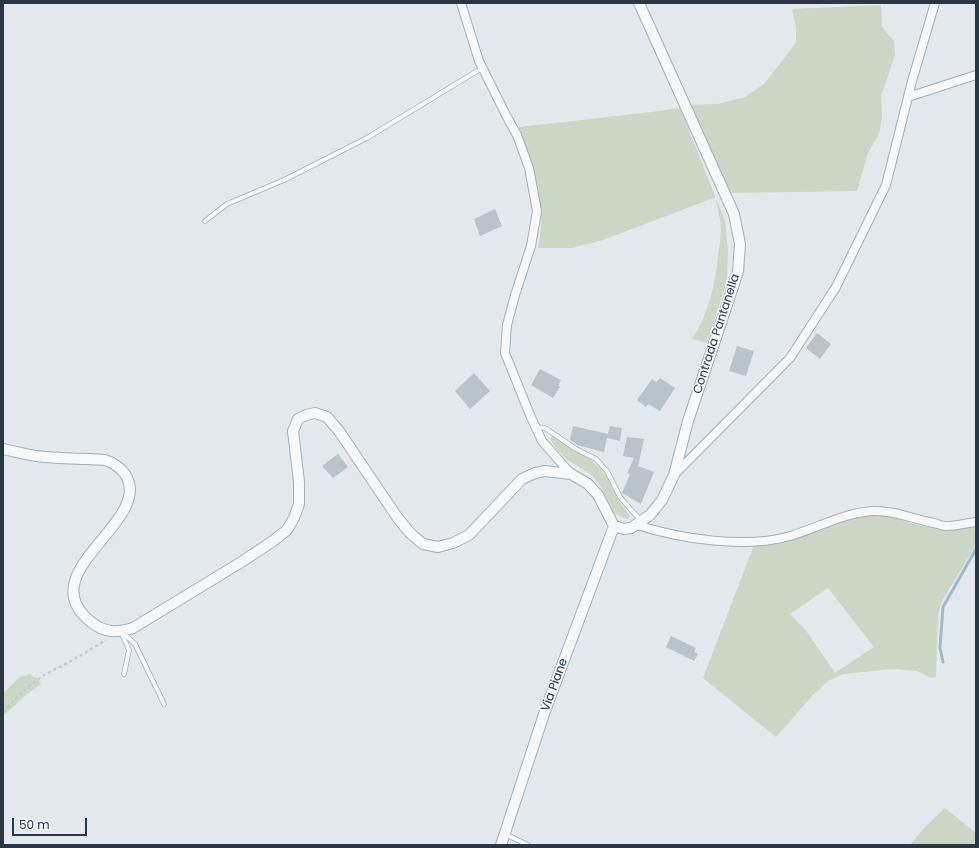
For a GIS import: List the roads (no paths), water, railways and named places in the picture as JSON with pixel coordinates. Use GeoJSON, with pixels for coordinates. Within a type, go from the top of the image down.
{"type":"FeatureCollection","features":[{"type":"Feature","properties":{"kind":"street"},"geometry":{"type":"LineString","coordinates":[[461,3],[482,68],[517,135],[529,168],[537,211],[531,246],[507,325],[505,353],[542,441],[571,474],[588,484],[598,495],[614,526],[624,529],[640,523],[660,532],[696,538],[745,542],[769,541],[790,536],[851,515],[871,511],[889,512],[946,526],[976,522]]}},
{"type":"Feature","properties":{"kind":"street","name":"Contrada Pantanella"},"geometry":{"type":"LineString","coordinates":[[639,3],[734,214],[740,244],[738,272],[688,421],[674,475],[662,500],[650,515],[640,523]]}},
{"type":"Feature","properties":{"kind":"street"},"geometry":{"type":"LineString","coordinates":[[674,475],[790,358],[836,287],[886,185],[908,97],[935,3]]}},
{"type":"Feature","properties":{"kind":"street"},"geometry":{"type":"LineString","coordinates":[[908,97],[976,74]]}},
{"type":"Feature","properties":{"kind":"street"},"geometry":{"type":"LineString","coordinates":[[3,449],[43,457],[105,460],[120,468],[126,474],[130,489],[127,505],[78,573],[73,589],[76,605],[85,617],[96,626],[109,632],[122,632],[133,628],[243,561],[287,530],[294,518],[299,504],[299,482],[293,431],[298,419],[306,415],[315,413],[327,417],[339,431],[397,517],[410,533],[423,544],[438,547],[453,544],[469,535],[528,475],[544,472],[571,474]]}},
{"type":"Feature","properties":{"kind":"street","name":"Via Piane"},"geometry":{"type":"LineString","coordinates":[[501,845],[545,711],[614,526]]}},
{"type":"Feature","properties":{"kind":"lane"},"geometry":{"type":"LineString","coordinates":[[205,221],[227,204],[284,180],[367,138],[482,68]]}},
{"type":"Feature","properties":{"kind":"lane"},"geometry":{"type":"LineString","coordinates":[[536,427],[545,428],[576,449],[596,459],[607,471],[620,497],[640,523]]}},
{"type":"Feature","properties":{"kind":"lane"},"geometry":{"type":"LineString","coordinates":[[122,632],[129,650],[124,674]]}},
{"type":"Feature","properties":{"kind":"lane"},"geometry":{"type":"LineString","coordinates":[[122,632],[135,644],[164,704]]}},
{"type":"Feature","properties":{"kind":"lane"},"geometry":{"type":"LineString","coordinates":[[505,834],[528,845]]}},
{"type":"Feature","properties":{"kind":"waterway"},"geometry":{"type":"LineString","coordinates":[[943,662],[940,648],[943,607],[976,549]]}}]}
